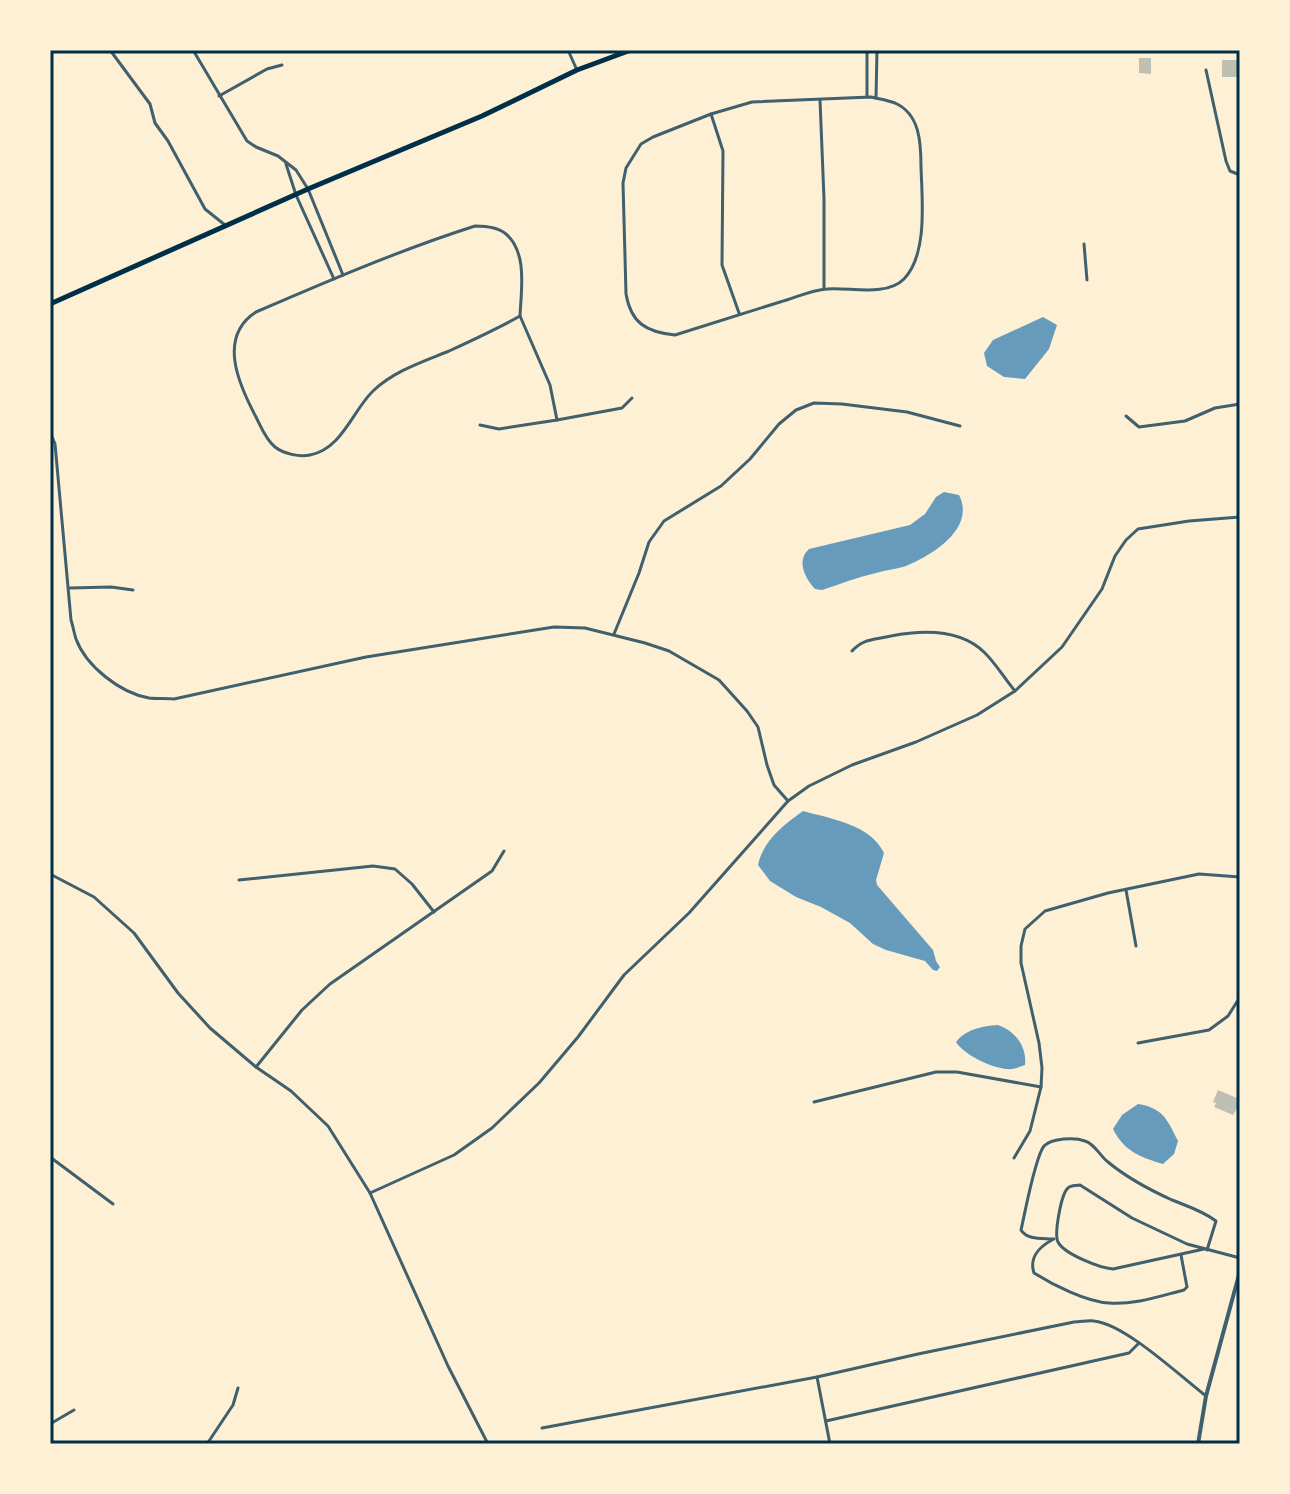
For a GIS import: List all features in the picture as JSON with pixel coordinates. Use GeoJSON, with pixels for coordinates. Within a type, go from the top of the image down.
{"type":"FeatureCollection","features":[{"type":"Feature","properties":{"kind":"main road"},"geometry":{"type":"LineString","coordinates":[[50,304],[308,189],[482,116],[577,70],[631,50]]}},
{"type":"Feature","properties":{"kind":"street"},"geometry":{"type":"LineString","coordinates":[[110,50],[150,104],[155,123],[205,209],[227,226]]}},
{"type":"Feature","properties":{"kind":"street"},"geometry":{"type":"LineString","coordinates":[[193,50],[247,141],[278,156],[296,170],[308,189],[343,275]]}},
{"type":"Feature","properties":{"kind":"street"},"geometry":{"type":"LineString","coordinates":[[568,50],[577,70]]}},
{"type":"Feature","properties":{"kind":"street"},"geometry":{"type":"LineString","coordinates":[[867,50],[867,97]]}},
{"type":"Feature","properties":{"kind":"street"},"geometry":{"type":"LineString","coordinates":[[876,98],[877,50]]}},
{"type":"Feature","properties":{"kind":"street"},"geometry":{"type":"LineString","coordinates":[[219,96],[267,69],[282,65]]}},
{"type":"Feature","properties":{"kind":"street"},"geometry":{"type":"LineString","coordinates":[[1206,70],[1226,161],[1230,171],[1240,175]]}},
{"type":"Feature","properties":{"kind":"street"},"geometry":{"type":"LineString","coordinates":[[867,97],[896,104],[905,110],[921,137],[920,247],[902,281],[892,287],[873,290],[824,289],[675,335],[661,334],[636,321],[628,308],[626,294],[623,183],[626,168],[641,144],[711,114],[752,102],[867,97]]}},
{"type":"Feature","properties":{"kind":"street"},"geometry":{"type":"LineString","coordinates":[[820,100],[824,289]]}},
{"type":"Feature","properties":{"kind":"street"},"geometry":{"type":"LineString","coordinates":[[711,114],[723,151],[722,265],[739,314]]}},
{"type":"Feature","properties":{"kind":"street"},"geometry":{"type":"LineString","coordinates":[[285,162],[296,195],[334,279]]}},
{"type":"Feature","properties":{"kind":"street"},"geometry":{"type":"LineString","coordinates":[[520,316],[392,375],[372,392],[334,443],[311,455],[284,452],[272,446],[245,395],[235,362],[236,338],[247,318],[256,312],[434,239],[475,226],[491,227],[505,233],[515,246],[521,264],[520,316],[550,385],[557,420]]}},
{"type":"Feature","properties":{"kind":"street"},"geometry":{"type":"LineString","coordinates":[[1084,244],[1087,280]]}},
{"type":"Feature","properties":{"kind":"street"},"geometry":{"type":"LineString","coordinates":[[480,425],[499,429],[557,420],[622,408],[632,398]]}},
{"type":"Feature","properties":{"kind":"street"},"geometry":{"type":"LineString","coordinates":[[614,634],[649,542],[664,521],[721,486],[796,410],[814,403],[842,404],[907,412],[960,426]]}},
{"type":"Feature","properties":{"kind":"street"},"geometry":{"type":"LineString","coordinates":[[1126,416],[1139,427],[1185,421],[1215,408],[1240,404]]}},
{"type":"Feature","properties":{"kind":"street"},"geometry":{"type":"LineString","coordinates":[[50,432],[55,444],[71,620],[76,640],[94,666],[128,691],[148,698],[174,699],[366,657],[554,627],[585,628],[669,651],[719,680],[758,727],[774,785],[788,801]]}},
{"type":"Feature","properties":{"kind":"street"},"geometry":{"type":"LineString","coordinates":[[370,1193],[454,1155],[492,1128],[539,1083],[624,975],[689,913],[788,801],[809,786],[852,765],[916,742],[977,715],[1015,691],[1062,647],[1102,589],[1115,556],[1138,529],[1240,517]]}},
{"type":"Feature","properties":{"kind":"street"},"geometry":{"type":"LineString","coordinates":[[70,588],[133,590]]}},
{"type":"Feature","properties":{"kind":"street"},"geometry":{"type":"LineString","coordinates":[[852,651],[860,643],[903,634],[947,633],[983,651],[1015,691]]}},
{"type":"Feature","properties":{"kind":"street"},"geometry":{"type":"LineString","coordinates":[[256,1067],[302,1010],[330,984],[492,871],[504,851]]}},
{"type":"Feature","properties":{"kind":"street"},"geometry":{"type":"LineString","coordinates":[[239,880],[373,866],[395,869],[412,884],[434,912]]}},
{"type":"Feature","properties":{"kind":"street"},"geometry":{"type":"LineString","coordinates":[[50,874],[94,897],[134,933],[178,993],[210,1028],[256,1067],[291,1091],[328,1126],[370,1193],[448,1366],[488,1444]]}},
{"type":"Feature","properties":{"kind":"street"},"geometry":{"type":"LineString","coordinates":[[1014,1158],[1030,1131],[1041,1087],[1042,1068],[1021,963],[1025,929],[1045,911],[1126,889],[1199,874],[1240,877]]}},
{"type":"Feature","properties":{"kind":"street"},"geometry":{"type":"LineString","coordinates":[[1126,889],[1136,946]]}},
{"type":"Feature","properties":{"kind":"street"},"geometry":{"type":"LineString","coordinates":[[1138,1043],[1209,1030],[1228,1016],[1240,997]]}},
{"type":"Feature","properties":{"kind":"street"},"geometry":{"type":"LineString","coordinates":[[814,1102],[936,1072],[957,1072],[1041,1087]]}},
{"type":"Feature","properties":{"kind":"street"},"geometry":{"type":"LineString","coordinates":[[1056,1239],[1025,1236],[1021,1230],[1043,1147],[1051,1141],[1077,1139],[1089,1142],[1107,1162],[1136,1181],[1216,1221],[1205,1249]]}},
{"type":"Feature","properties":{"kind":"street"},"geometry":{"type":"LineString","coordinates":[[50,1157],[113,1204]]}},
{"type":"Feature","properties":{"kind":"street"},"geometry":{"type":"LineString","coordinates":[[1205,1249],[1102,1269],[1062,1249],[1056,1239],[1065,1190],[1080,1185],[1132,1218],[1187,1244],[1240,1258]]}},
{"type":"Feature","properties":{"kind":"street"},"geometry":{"type":"LineString","coordinates":[[1056,1239],[1034,1257],[1034,1273],[1088,1299],[1109,1303],[1121,1304],[1184,1290],[1187,1287],[1181,1254]]}},
{"type":"Feature","properties":{"kind":"street"},"geometry":{"type":"LineString","coordinates":[[1198,1444],[1206,1396],[1240,1271]]}},
{"type":"Feature","properties":{"kind":"street"},"geometry":{"type":"LineString","coordinates":[[542,1428],[817,1377],[1074,1322],[1096,1321],[1113,1327],[1139,1343],[1206,1396]]}},
{"type":"Feature","properties":{"kind":"street"},"geometry":{"type":"LineString","coordinates":[[826,1421],[1129,1353],[1139,1343]]}},
{"type":"Feature","properties":{"kind":"street"},"geometry":{"type":"LineString","coordinates":[[817,1377],[830,1444]]}},
{"type":"Feature","properties":{"kind":"street"},"geometry":{"type":"LineString","coordinates":[[207,1444],[233,1405],[238,1388]]}},
{"type":"Feature","properties":{"kind":"street"},"geometry":{"type":"LineString","coordinates":[[50,1424],[74,1410]]}},
{"type":"Feature","properties":{"kind":"water"},"geometry":{"type":"Polygon","coordinates":[[[1043,317],[1057,325],[1049,349],[1025,379],[1004,377],[987,366],[984,353],[993,340],[1043,317]]]}},
{"type":"Feature","properties":{"kind":"water"},"geometry":{"type":"Polygon","coordinates":[[[944,492],[959,495],[963,507],[962,518],[949,539],[928,555],[906,566],[862,576],[822,590],[815,589],[808,580],[803,559],[809,549],[910,525],[925,514],[936,497],[944,492]]]}},
{"type":"Feature","properties":{"kind":"water"},"geometry":{"type":"Polygon","coordinates":[[[803,811],[849,824],[878,843],[884,853],[877,885],[933,950],[940,967],[937,971],[925,961],[873,944],[850,923],[770,881],[758,865],[764,848],[775,834],[803,811]]]}},
{"type":"Feature","properties":{"kind":"water"},"geometry":{"type":"Polygon","coordinates":[[[998,1025],[1019,1040],[1025,1065],[1009,1069],[994,1066],[972,1056],[956,1042],[970,1031],[998,1025]]]}},
{"type":"Feature","properties":{"kind":"water"},"geometry":{"type":"Polygon","coordinates":[[[1138,1104],[1159,1112],[1178,1141],[1174,1154],[1163,1164],[1134,1152],[1122,1143],[1113,1129],[1122,1115],[1138,1104]]]}},
{"type":"Feature","properties":{"kind":"building"},"geometry":{"type":"Polygon","coordinates":[[[1139,58],[1151,58],[1151,74],[1139,73],[1139,58]]]}},
{"type":"Feature","properties":{"kind":"building"},"geometry":{"type":"Polygon","coordinates":[[[1222,60],[1240,60],[1240,77],[1222,77],[1222,60]]]}},
{"type":"Feature","properties":{"kind":"building"},"geometry":{"type":"Polygon","coordinates":[[[1218,1090],[1239,1099],[1237,1102],[1240,1104],[1233,1115],[1214,1107],[1218,1090]]]}}]}
